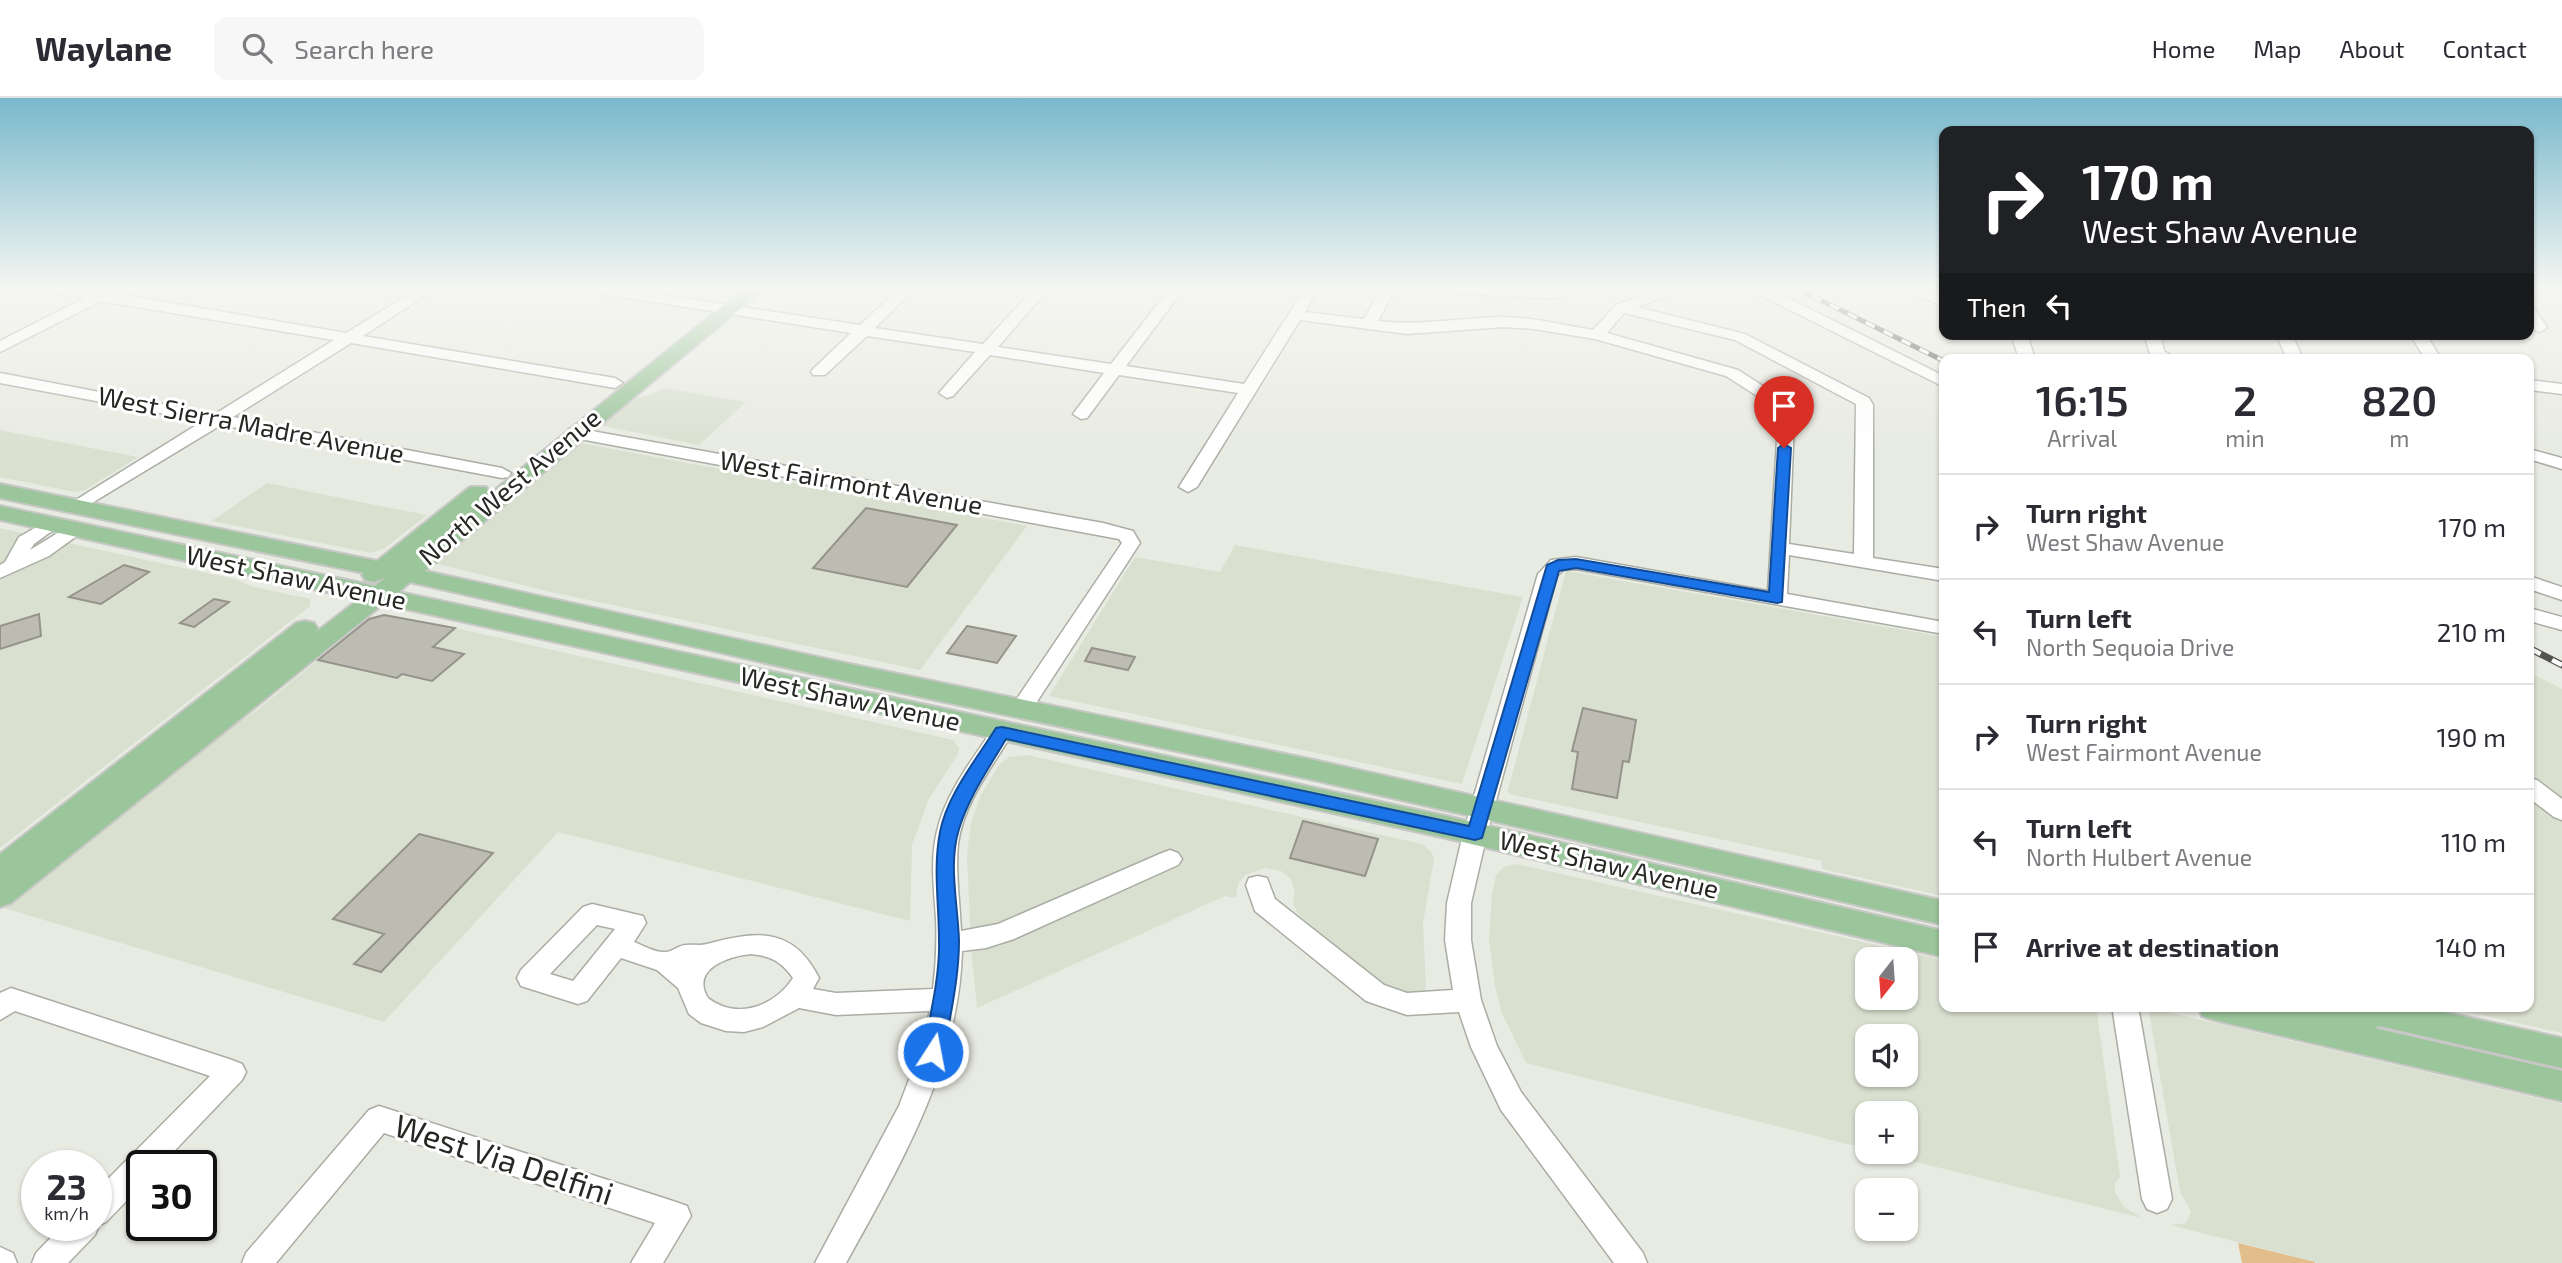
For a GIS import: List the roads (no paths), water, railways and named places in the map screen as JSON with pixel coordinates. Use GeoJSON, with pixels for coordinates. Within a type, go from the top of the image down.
{"type":"FeatureCollection","features":[{"type":"Feature","properties":{"kind":"main road","name":"North West Avenue"},"geometry":{"type":"LineString","coordinates":[[394,571],[502,473],[615,383],[672,341]]}},
{"type":"Feature","properties":{"kind":"main road","name":"North West Avenue"},"geometry":{"type":"LineString","coordinates":[[0,895],[13,872],[125,771],[532,471],[681,341]]}},
{"type":"Feature","properties":{"kind":"main road"},"geometry":{"type":"LineString","coordinates":[[575,433],[572,429],[576,423],[634,376],[640,364]]}},
{"type":"Feature","properties":{"kind":"main road","name":"West Shaw Avenue"},"geometry":{"type":"LineString","coordinates":[[0,491],[68,520],[365,593],[1002,733],[1479,821],[1939,912]]}},
{"type":"Feature","properties":{"kind":"main road"},"geometry":{"type":"LineString","coordinates":[[0,503],[53,512],[68,520],[78,519],[139,532],[202,534]]}},
{"type":"Feature","properties":{"kind":"main road","name":"West Shaw Avenue"},"geometry":{"type":"LineString","coordinates":[[0,513],[202,534],[394,571],[1121,731],[1479,821],[1835,919],[1939,943]]}},
{"type":"Feature","properties":{"kind":"main road","name":"North West Avenue"},"geometry":{"type":"LineString","coordinates":[[13,872],[365,593]]}},
{"type":"Feature","properties":{"kind":"main road"},"geometry":{"type":"LineString","coordinates":[[597,644],[621,638],[643,640],[667,632]]}},
{"type":"Feature","properties":{"kind":"main road"},"geometry":{"type":"LineString","coordinates":[[689,664],[741,662],[827,680],[845,672]]}},
{"type":"Feature","properties":{"kind":"main road"},"geometry":{"type":"LineString","coordinates":[[879,704],[903,698],[1000,718],[1021,709]]}},
{"type":"Feature","properties":{"kind":"main road"},"geometry":{"type":"LineString","coordinates":[[1002,733],[1009,728],[1026,725],[1099,740],[1121,731]]}},
{"type":"Feature","properties":{"kind":"main road"},"geometry":{"type":"LineString","coordinates":[[1835,919],[1939,929]]}},
{"type":"Feature","properties":{"kind":"main road"},"geometry":{"type":"LineString","coordinates":[[2240,1012],[2562,1086]]}},
{"type":"Feature","properties":{"kind":"main road"},"geometry":{"type":"LineString","coordinates":[[2322,1012],[2416,1021]]}},
{"type":"Feature","properties":{"kind":"main road"},"geometry":{"type":"LineString","coordinates":[[2377,1012],[2562,1053]]}},
{"type":"Feature","properties":{"kind":"main road"},"geometry":{"type":"LineString","coordinates":[[2466,1065],[2497,1056],[2562,1070]]}},
{"type":"Feature","properties":{"kind":"street"},"geometry":{"type":"LineString","coordinates":[[7,568],[42,552],[68,520],[220,418],[343,341]]}},
{"type":"Feature","properties":{"kind":"street"},"geometry":{"type":"LineString","coordinates":[[375,341],[615,383]]}},
{"type":"Feature","properties":{"kind":"street"},"geometry":{"type":"LineString","coordinates":[[819,372],[851,341]]}},
{"type":"Feature","properties":{"kind":"street"},"geometry":{"type":"LineString","coordinates":[[933,341],[1248,390]]}},
{"type":"Feature","properties":{"kind":"street"},"geometry":{"type":"LineString","coordinates":[[947,393],[994,341]]}},
{"type":"Feature","properties":{"kind":"street"},"geometry":{"type":"LineString","coordinates":[[1081,414],[1137,341]]}},
{"type":"Feature","properties":{"kind":"street"},"geometry":{"type":"LineString","coordinates":[[1188,487],[1278,341]]}},
{"type":"Feature","properties":{"kind":"street"},"geometry":{"type":"LineString","coordinates":[[1620,341],[1732,373],[1771,398],[1786,424],[1777,598]]}},
{"type":"Feature","properties":{"kind":"street"},"geometry":{"type":"LineString","coordinates":[[1748,341],[1866,405],[1863,562]]}},
{"type":"Feature","properties":{"kind":"street"},"geometry":{"type":"LineString","coordinates":[[1863,341],[1939,379]]}},
{"type":"Feature","properties":{"kind":"street","name":"West Sierra Madre Avenue"},"geometry":{"type":"LineString","coordinates":[[0,378],[502,473]]}},
{"type":"Feature","properties":{"kind":"street"},"geometry":{"type":"LineString","coordinates":[[2534,386],[2562,389]]}},
{"type":"Feature","properties":{"kind":"street","name":"West Fairmont Avenue"},"geometry":{"type":"LineString","coordinates":[[575,433],[1104,528],[1126,535],[1131,543],[1021,709]]}},
{"type":"Feature","properties":{"kind":"street"},"geometry":{"type":"LineString","coordinates":[[2534,456],[2562,464]]}},
{"type":"Feature","properties":{"kind":"street"},"geometry":{"type":"LineString","coordinates":[[1779,548],[1939,574]]}},
{"type":"Feature","properties":{"kind":"street"},"geometry":{"type":"LineString","coordinates":[[1632,1263],[1511,1101],[1483,1047],[1468,1000],[1458,940],[1457,915],[1479,821],[1548,574],[1558,564],[1576,563],[1939,627]]}},
{"type":"Feature","properties":{"kind":"street"},"geometry":{"type":"LineString","coordinates":[[2534,584],[2562,594]]}},
{"type":"Feature","properties":{"kind":"street"},"geometry":{"type":"LineString","coordinates":[[2534,616],[2562,624]]}},
{"type":"Feature","properties":{"kind":"street"},"geometry":{"type":"LineString","coordinates":[[830,1263],[907,1120],[933,1052],[943,999],[949,943],[945,869],[949,831],[966,790],[1002,733]]}},
{"type":"Feature","properties":{"kind":"street"},"geometry":{"type":"LineString","coordinates":[[2534,790],[2562,811]]}},
{"type":"Feature","properties":{"kind":"street"},"geometry":{"type":"LineString","coordinates":[[949,943],[986,938],[1013,929],[1170,859]]}},
{"type":"Feature","properties":{"kind":"street"},"geometry":{"type":"LineString","coordinates":[[1258,885],[1265,904],[1376,993],[1407,1004],[1468,1000]]}},
{"type":"Feature","properties":{"kind":"street"},"geometry":{"type":"LineString","coordinates":[[666,963],[684,955],[709,955],[751,943],[781,949],[794,957],[806,978],[796,997],[783,1008],[753,1020],[732,1022],[715,1019],[703,1012],[694,1002],[691,984],[694,971],[709,955]]}},
{"type":"Feature","properties":{"kind":"street"},"geometry":{"type":"LineString","coordinates":[[616,946],[666,963],[691,984]]}},
{"type":"Feature","properties":{"kind":"street"},"geometry":{"type":"LineString","coordinates":[[796,997],[836,1004],[943,999]]}},
{"type":"Feature","properties":{"kind":"street"},"geometry":{"type":"LineString","coordinates":[[6,1004],[232,1072],[112,1196]]}},
{"type":"Feature","properties":{"kind":"street"},"geometry":{"type":"LineString","coordinates":[[2126,1012],[2157,1199]]}},
{"type":"Feature","properties":{"kind":"street","name":"West Via Delfini"},"geometry":{"type":"LineString","coordinates":[[257,1263],[379,1119],[676,1216],[646,1263]]}},
{"type":"Feature","properties":{"kind":"street"},"geometry":{"type":"LineString","coordinates":[[47,1263],[68,1241]]}},
{"type":"Feature","properties":{"kind":"railway"},"geometry":{"type":"LineString","coordinates":[[1904,341],[1939,359]]}},
{"type":"Feature","properties":{"kind":"railway"},"geometry":{"type":"LineString","coordinates":[[2534,651],[2562,665]]}}]}
